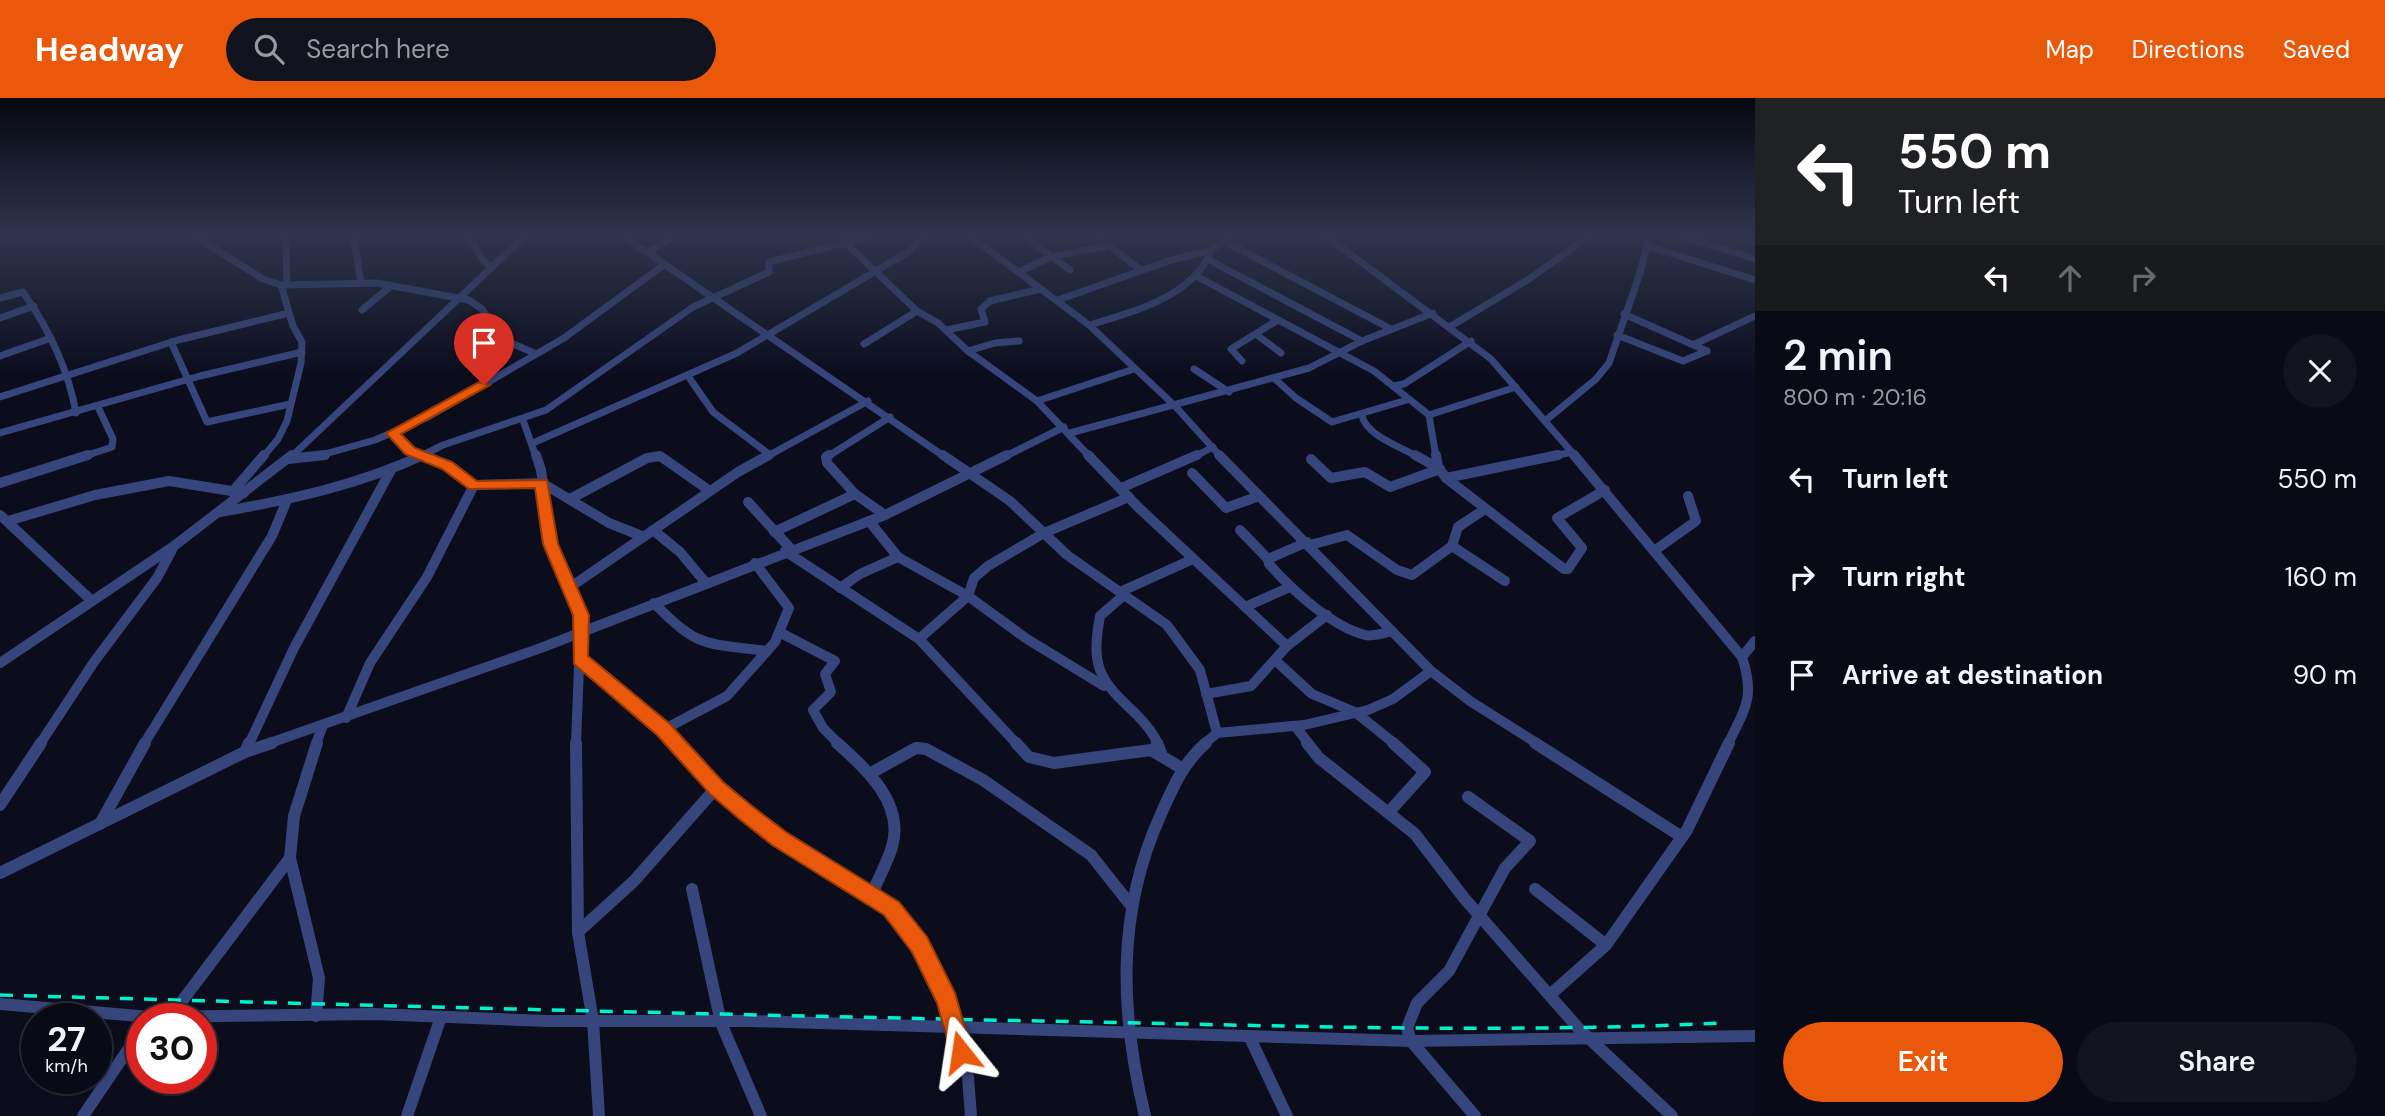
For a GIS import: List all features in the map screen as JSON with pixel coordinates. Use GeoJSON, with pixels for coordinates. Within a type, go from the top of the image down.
{"type":"FeatureCollection","features":[{"type":"Feature","properties":{"kind":"street"},"geometry":{"type":"LineString","coordinates":[[268,281],[284,285],[361,282],[460,298],[480,305],[500,338],[534,353]]}},
{"type":"Feature","properties":{"kind":"street"},"geometry":{"type":"LineString","coordinates":[[233,491],[278,439],[287,421],[302,342],[289,313],[284,281]]}},
{"type":"Feature","properties":{"kind":"street"},"geometry":{"type":"LineString","coordinates":[[0,663],[174,547],[288,460],[479,281]]}},
{"type":"Feature","properties":{"kind":"street"},"geometry":{"type":"LineString","coordinates":[[288,460],[321,456],[392,433],[428,417],[564,338],[642,281]]}},
{"type":"Feature","properties":{"kind":"street"},"geometry":{"type":"LineString","coordinates":[[686,281],[868,401],[1010,501],[1067,555],[1167,625],[1199,670],[1217,733]]}},
{"type":"Feature","properties":{"kind":"street"},"geometry":{"type":"LineString","coordinates":[[220,512],[287,500],[391,470],[443,445],[546,410],[709,298],[749,281]]}},
{"type":"Feature","properties":{"kind":"street"},"geometry":{"type":"LineString","coordinates":[[533,443],[688,376],[767,335],[860,281]]}},
{"type":"Feature","properties":{"kind":"street"},"geometry":{"type":"LineString","coordinates":[[886,281],[917,311],[946,330],[968,351],[1037,401],[1129,497],[1287,646]]}},
{"type":"Feature","properties":{"kind":"street"},"geometry":{"type":"LineString","coordinates":[[1030,281],[1089,325],[1175,407],[1431,671],[1470,701],[1682,837]]}},
{"type":"Feature","properties":{"kind":"street"},"geometry":{"type":"LineString","coordinates":[[1058,300],[1112,281]]}},
{"type":"Feature","properties":{"kind":"street"},"geometry":{"type":"LineString","coordinates":[[1089,325],[1150,305],[1189,281]]}},
{"type":"Feature","properties":{"kind":"street"},"geometry":{"type":"LineString","coordinates":[[1204,281],[1340,352],[1394,386],[1406,400],[1429,415],[1440,469],[1446,478],[1566,569],[1582,548],[1557,518],[1605,490]]}},
{"type":"Feature","properties":{"kind":"street"},"geometry":{"type":"LineString","coordinates":[[1248,281],[1362,341]]}},
{"type":"Feature","properties":{"kind":"street"},"geometry":{"type":"LineString","coordinates":[[1306,281],[1391,329]]}},
{"type":"Feature","properties":{"kind":"street"},"geometry":{"type":"LineString","coordinates":[[1384,281],[1471,341],[1516,387],[1605,490],[1742,657],[1752,678],[1753,693],[1682,837],[1606,945],[1551,994]]}},
{"type":"Feature","properties":{"kind":"street"},"geometry":{"type":"LineString","coordinates":[[1451,326],[1527,281]]}},
{"type":"Feature","properties":{"kind":"street"},"geometry":{"type":"LineString","coordinates":[[1545,421],[1596,379],[1609,363],[1636,281]]}},
{"type":"Feature","properties":{"kind":"street"},"geometry":{"type":"LineString","coordinates":[[362,310],[391,286]]}},
{"type":"Feature","properties":{"kind":"street"},"geometry":{"type":"LineString","coordinates":[[946,330],[985,322],[981,309],[983,304],[1041,289]]}},
{"type":"Feature","properties":{"kind":"street"},"geometry":{"type":"LineString","coordinates":[[0,298],[23,292],[34,306],[67,376],[76,413]]}},
{"type":"Feature","properties":{"kind":"street"},"geometry":{"type":"LineString","coordinates":[[0,318],[34,306]]}},
{"type":"Feature","properties":{"kind":"street"},"geometry":{"type":"LineString","coordinates":[[864,344],[917,311]]}},
{"type":"Feature","properties":{"kind":"street"},"geometry":{"type":"LineString","coordinates":[[0,397],[171,342],[289,313]]}},
{"type":"Feature","properties":{"kind":"street"},"geometry":{"type":"LineString","coordinates":[[0,873],[100,825],[156,793],[244,752],[346,718],[581,632],[788,550],[886,515],[970,473],[1067,430],[1175,407],[1310,368],[1362,341],[1433,313]]}},
{"type":"Feature","properties":{"kind":"street"},"geometry":{"type":"LineString","coordinates":[[1618,335],[1683,361],[1707,351],[1624,314]]}},
{"type":"Feature","properties":{"kind":"street"},"geometry":{"type":"LineString","coordinates":[[1695,344],[1755,316]]}},
{"type":"Feature","properties":{"kind":"street"},"geometry":{"type":"LineString","coordinates":[[1745,319],[1755,325]]}},
{"type":"Feature","properties":{"kind":"street"},"geometry":{"type":"LineString","coordinates":[[1242,361],[1231,349],[1278,320]]}},
{"type":"Feature","properties":{"kind":"street"},"geometry":{"type":"LineString","coordinates":[[1257,335],[1281,353]]}},
{"type":"Feature","properties":{"kind":"street"},"geometry":{"type":"LineString","coordinates":[[0,356],[51,338]]}},
{"type":"Feature","properties":{"kind":"street"},"geometry":{"type":"LineString","coordinates":[[968,351],[995,343],[1019,341]]}},
{"type":"Feature","properties":{"kind":"street"},"geometry":{"type":"LineString","coordinates":[[1394,386],[1404,384],[1471,341]]}},
{"type":"Feature","properties":{"kind":"street"},"geometry":{"type":"LineString","coordinates":[[171,342],[207,422],[290,404]]}},
{"type":"Feature","properties":{"kind":"street"},"geometry":{"type":"LineString","coordinates":[[0,433],[189,380],[302,352]]}},
{"type":"Feature","properties":{"kind":"street"},"geometry":{"type":"LineString","coordinates":[[1037,401],[1134,369]]}},
{"type":"Feature","properties":{"kind":"street"},"geometry":{"type":"LineString","coordinates":[[1194,369],[1229,392]]}},
{"type":"Feature","properties":{"kind":"street"},"geometry":{"type":"LineString","coordinates":[[688,376],[713,412],[770,455]]}},
{"type":"Feature","properties":{"kind":"street"},"geometry":{"type":"LineString","coordinates":[[1275,379],[1329,422],[1363,415],[1406,400]]}},
{"type":"Feature","properties":{"kind":"street"},"geometry":{"type":"LineString","coordinates":[[1429,415],[1516,387]]}},
{"type":"Feature","properties":{"kind":"street"},"geometry":{"type":"LineString","coordinates":[[569,588],[710,491],[868,401]]}},
{"type":"Feature","properties":{"kind":"street"},"geometry":{"type":"LineString","coordinates":[[0,483],[112,447],[113,439],[98,407]]}},
{"type":"Feature","properties":{"kind":"street"},"geometry":{"type":"LineString","coordinates":[[1363,415],[1363,423],[1370,430],[1440,469]]}},
{"type":"Feature","properties":{"kind":"street"},"geometry":{"type":"LineString","coordinates":[[886,515],[855,494],[827,463],[826,457],[890,417]]}},
{"type":"Feature","properties":{"kind":"street"},"geometry":{"type":"LineString","coordinates":[[523,420],[541,470],[551,544],[581,615],[575,772],[578,932],[593,1021],[598,1116]]}},
{"type":"Feature","properties":{"kind":"street"},"geometry":{"type":"LineString","coordinates":[[392,433],[421,457],[447,466],[474,485],[542,483],[608,523],[644,537]]}},
{"type":"Feature","properties":{"kind":"street"},"geometry":{"type":"LineString","coordinates":[[1121,488],[1213,447]]}},
{"type":"Feature","properties":{"kind":"street"},"geometry":{"type":"LineString","coordinates":[[1446,478],[1572,452]]}},
{"type":"Feature","properties":{"kind":"street"},"geometry":{"type":"LineString","coordinates":[[570,499],[647,458],[660,456],[710,491]]}},
{"type":"Feature","properties":{"kind":"street"},"geometry":{"type":"LineString","coordinates":[[1311,459],[1331,478],[1337,479],[1365,471],[1390,487],[1440,469]]}},
{"type":"Feature","properties":{"kind":"street"},"geometry":{"type":"LineString","coordinates":[[244,752],[294,648],[391,470]]}},
{"type":"Feature","properties":{"kind":"street"},"geometry":{"type":"LineString","coordinates":[[1192,473],[1227,508],[1259,496]]}},
{"type":"Feature","properties":{"kind":"street"},"geometry":{"type":"LineString","coordinates":[[4,518],[95,495],[169,481],[244,493]]}},
{"type":"Feature","properties":{"kind":"street"},"geometry":{"type":"LineString","coordinates":[[346,718],[370,663],[427,577],[474,485]]}},
{"type":"Feature","properties":{"kind":"street"},"geometry":{"type":"LineString","coordinates":[[774,532],[855,494]]}},
{"type":"Feature","properties":{"kind":"street"},"geometry":{"type":"LineString","coordinates":[[1654,551],[1696,521],[1695,510],[1688,496]]}},
{"type":"Feature","properties":{"kind":"street"},"geometry":{"type":"LineString","coordinates":[[919,639],[968,596],[974,578],[988,566],[1044,533],[1129,497]]}},
{"type":"Feature","properties":{"kind":"street"},"geometry":{"type":"LineString","coordinates":[[100,825],[170,698],[272,536],[287,500]]}},
{"type":"Feature","properties":{"kind":"street"},"geometry":{"type":"LineString","coordinates":[[748,502],[788,550],[840,588],[919,639],[1029,757],[1054,763],[1151,750],[1161,753],[1183,769]]}},
{"type":"Feature","properties":{"kind":"street"},"geometry":{"type":"LineString","coordinates":[[1268,559],[1309,544],[1347,535],[1397,570],[1412,575],[1452,546],[1458,527],[1485,509]]}},
{"type":"Feature","properties":{"kind":"street"},"geometry":{"type":"LineString","coordinates":[[4,518],[92,601]]}},
{"type":"Feature","properties":{"kind":"street"},"geometry":{"type":"LineString","coordinates":[[869,521],[898,557],[968,596],[1027,639],[1104,686],[1149,728],[1158,740],[1161,753]]}},
{"type":"Feature","properties":{"kind":"street"},"geometry":{"type":"LineString","coordinates":[[653,530],[680,552],[705,582]]}},
{"type":"Feature","properties":{"kind":"street"},"geometry":{"type":"LineString","coordinates":[[1240,530],[1290,587],[1327,615],[1367,636],[1392,631]]}},
{"type":"Feature","properties":{"kind":"street"},"geometry":{"type":"LineString","coordinates":[[1452,546],[1505,581]]}},
{"type":"Feature","properties":{"kind":"street"},"geometry":{"type":"LineString","coordinates":[[0,805],[94,662],[157,578],[174,547]]}},
{"type":"Feature","properties":{"kind":"street"},"geometry":{"type":"LineString","coordinates":[[840,588],[860,574],[898,557]]}},
{"type":"Feature","properties":{"kind":"street"},"geometry":{"type":"LineString","coordinates":[[1104,686],[1094,652],[1100,615],[1122,593],[1193,559]]}},
{"type":"Feature","properties":{"kind":"street"},"geometry":{"type":"LineString","coordinates":[[663,730],[727,696],[767,651],[779,632],[789,608],[755,563]]}},
{"type":"Feature","properties":{"kind":"street"},"geometry":{"type":"LineString","coordinates":[[1245,607],[1290,587]]}},
{"type":"Feature","properties":{"kind":"street"},"geometry":{"type":"LineString","coordinates":[[654,603],[681,631],[699,642],[767,651]]}},
{"type":"Feature","properties":{"kind":"street"},"geometry":{"type":"LineString","coordinates":[[1206,694],[1251,686],[1287,646],[1327,615]]}},
{"type":"Feature","properties":{"kind":"street"},"geometry":{"type":"LineString","coordinates":[[779,632],[835,662],[825,674],[831,692],[813,710],[831,738],[871,773],[889,806],[893,836],[871,897]]}},
{"type":"Feature","properties":{"kind":"street"},"geometry":{"type":"LineString","coordinates":[[1742,657],[1755,641]]}},
{"type":"Feature","properties":{"kind":"street"},"geometry":{"type":"LineString","coordinates":[[580,659],[663,730],[716,788],[779,838],[892,908],[919,944],[947,1000],[968,1077],[971,1116]]}},
{"type":"Feature","properties":{"kind":"street"},"geometry":{"type":"LineString","coordinates":[[1276,661],[1312,694],[1355,712],[1426,772],[1389,812]]}},
{"type":"Feature","properties":{"kind":"street"},"geometry":{"type":"LineString","coordinates":[[1144,1116],[1128,1035],[1123,978],[1129,903],[1152,829],[1183,769],[1217,733],[1295,726],[1355,712],[1386,702],[1431,671]]}},
{"type":"Feature","properties":{"kind":"street"},"geometry":{"type":"LineString","coordinates":[[316,1016],[319,978],[290,858],[294,816],[303,780],[323,725]]}},
{"type":"Feature","properties":{"kind":"street"},"geometry":{"type":"LineString","coordinates":[[1295,726],[1319,758],[1415,834],[1478,914],[1589,1040],[1672,1116]]}},
{"type":"Feature","properties":{"kind":"street"},"geometry":{"type":"LineString","coordinates":[[871,773],[916,748],[926,749],[983,780],[1091,855],[1129,903]]}},
{"type":"Feature","properties":{"kind":"street"},"geometry":{"type":"LineString","coordinates":[[578,932],[611,906],[644,874],[716,788]]}},
{"type":"Feature","properties":{"kind":"street"},"geometry":{"type":"LineString","coordinates":[[1468,797],[1530,841],[1505,868],[1449,971],[1417,1003],[1407,1028],[1411,1041],[1475,1116]]}},
{"type":"Feature","properties":{"kind":"street"},"geometry":{"type":"LineString","coordinates":[[181,1003],[290,858]]}},
{"type":"Feature","properties":{"kind":"street"},"geometry":{"type":"LineString","coordinates":[[692,889],[721,1023],[761,1116]]}},
{"type":"Feature","properties":{"kind":"street"},"geometry":{"type":"LineString","coordinates":[[1535,889],[1606,945]]}},
{"type":"Feature","properties":{"kind":"street"},"geometry":{"type":"LineString","coordinates":[[0,1004],[126,1019]]}},
{"type":"Feature","properties":{"kind":"street"},"geometry":{"type":"LineString","coordinates":[[217,1017],[441,1017],[721,1023],[751,1021],[1128,1035],[1411,1041],[1755,1036]]}},
{"type":"Feature","properties":{"kind":"street"},"geometry":{"type":"LineString","coordinates":[[407,1116],[441,1017]]}},
{"type":"Feature","properties":{"kind":"street"},"geometry":{"type":"LineString","coordinates":[[1250,1038],[1287,1116]]}},
{"type":"Feature","properties":{"kind":"street"},"geometry":{"type":"LineString","coordinates":[[83,1116],[126,1052]]}},
{"type":"Feature","properties":{"kind":"railway"},"geometry":{"type":"LineString","coordinates":[[0,995],[1294,1026],[1550,1028],[1721,1023]]}},
{"type":"Feature","properties":{"kind":"route"},"geometry":{"type":"LineString","coordinates":[[484,385],[428,417],[392,433],[410,451],[447,466],[474,485],[542,483],[551,544],[558,567],[575,596],[581,615],[580,659],[663,730],[716,788],[745,812],[779,838],[892,908],[919,944],[947,1000],[961,1052]]}}]}
